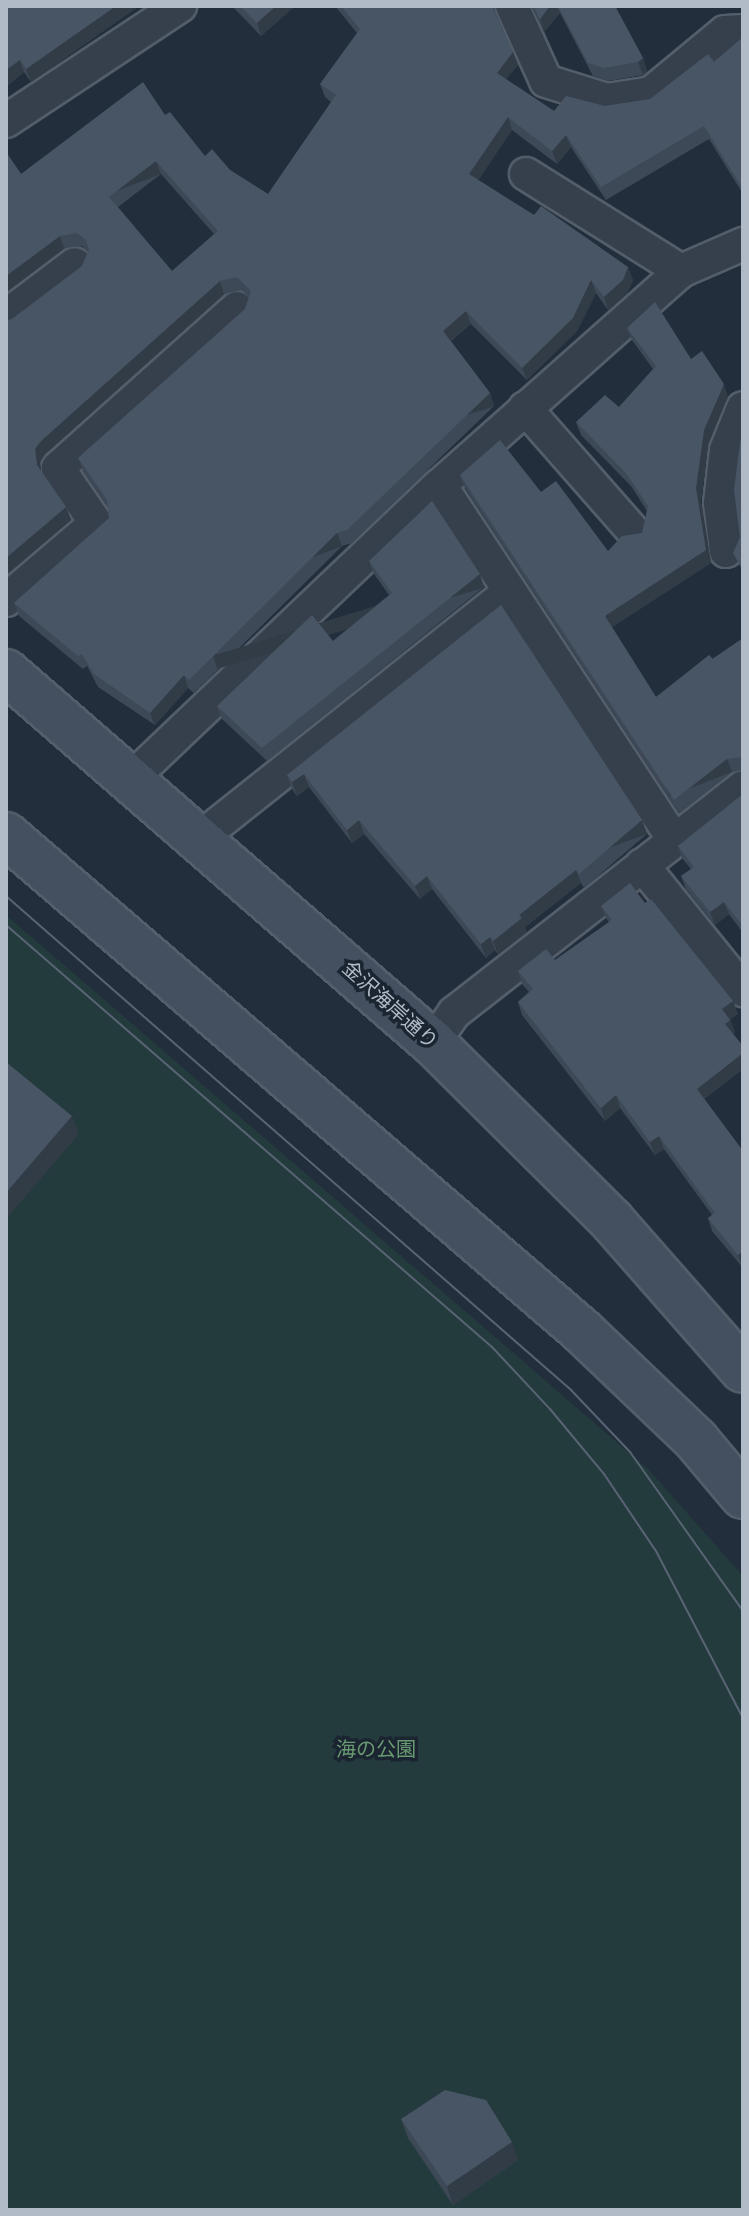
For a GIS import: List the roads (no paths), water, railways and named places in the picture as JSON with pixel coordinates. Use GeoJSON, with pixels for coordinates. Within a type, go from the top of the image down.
{"type":"FeatureCollection","features":[{"type":"Feature","properties":{"kind":"street"},"geometry":{"type":"LineString","coordinates":[[6,121],[180,6]]}},
{"type":"Feature","properties":{"kind":"street"},"geometry":{"type":"LineString","coordinates":[[512,6],[546,81],[607,100],[651,93],[725,32],[743,31]]}},
{"type":"Feature","properties":{"kind":"street"},"geometry":{"type":"LineString","coordinates":[[526,174],[681,271]]}},
{"type":"Feature","properties":{"kind":"street"},"geometry":{"type":"LineString","coordinates":[[132,778],[440,485],[681,271],[743,244]]}},
{"type":"Feature","properties":{"kind":"street"},"geometry":{"type":"LineString","coordinates":[[6,316],[75,264]]}},
{"type":"Feature","properties":{"kind":"street"},"geometry":{"type":"LineString","coordinates":[[6,600],[96,523],[58,468],[237,308]]}},
{"type":"Feature","properties":{"kind":"street"},"geometry":{"type":"LineString","coordinates":[[525,408],[634,532]]}},
{"type":"Feature","properties":{"kind":"street"},"geometry":{"type":"LineString","coordinates":[[726,551],[721,490],[726,450],[743,408]]}},
{"type":"Feature","properties":{"kind":"street"},"geometry":{"type":"LineString","coordinates":[[440,485],[674,840]]}},
{"type":"Feature","properties":{"kind":"street"},"geometry":{"type":"LineString","coordinates":[[200,838],[510,591]]}},
{"type":"Feature","properties":{"kind":"street","name":"金沢海岸通り"},"geometry":{"type":"LineString","coordinates":[[6,672],[132,778],[433,1043],[612,1221],[743,1370]]}},
{"type":"Feature","properties":{"kind":"street"},"geometry":{"type":"LineString","coordinates":[[433,1043],[454,1013],[743,787]]}},
{"type":"Feature","properties":{"kind":"street"},"geometry":{"type":"LineString","coordinates":[[6,835],[582,1331],[696,1440],[743,1496]]}},
{"type":"Feature","properties":{"kind":"street"},"geometry":{"type":"LineString","coordinates":[[642,865],[743,990]]}},
{"type":"Feature","properties":{"kind":"tram line"},"geometry":{"type":"LineString","coordinates":[[6,896],[571,1390],[630,1452],[743,1611]]}},
{"type":"Feature","properties":{"kind":"tram line"},"geometry":{"type":"LineString","coordinates":[[6,925],[492,1347],[550,1409],[604,1474],[656,1551],[743,1718]]}},
{"type":"Feature","properties":{"kind":"park label","name":"海の公園"},"geometry":{"type":"Point","coordinates":[376,1749]}}]}
